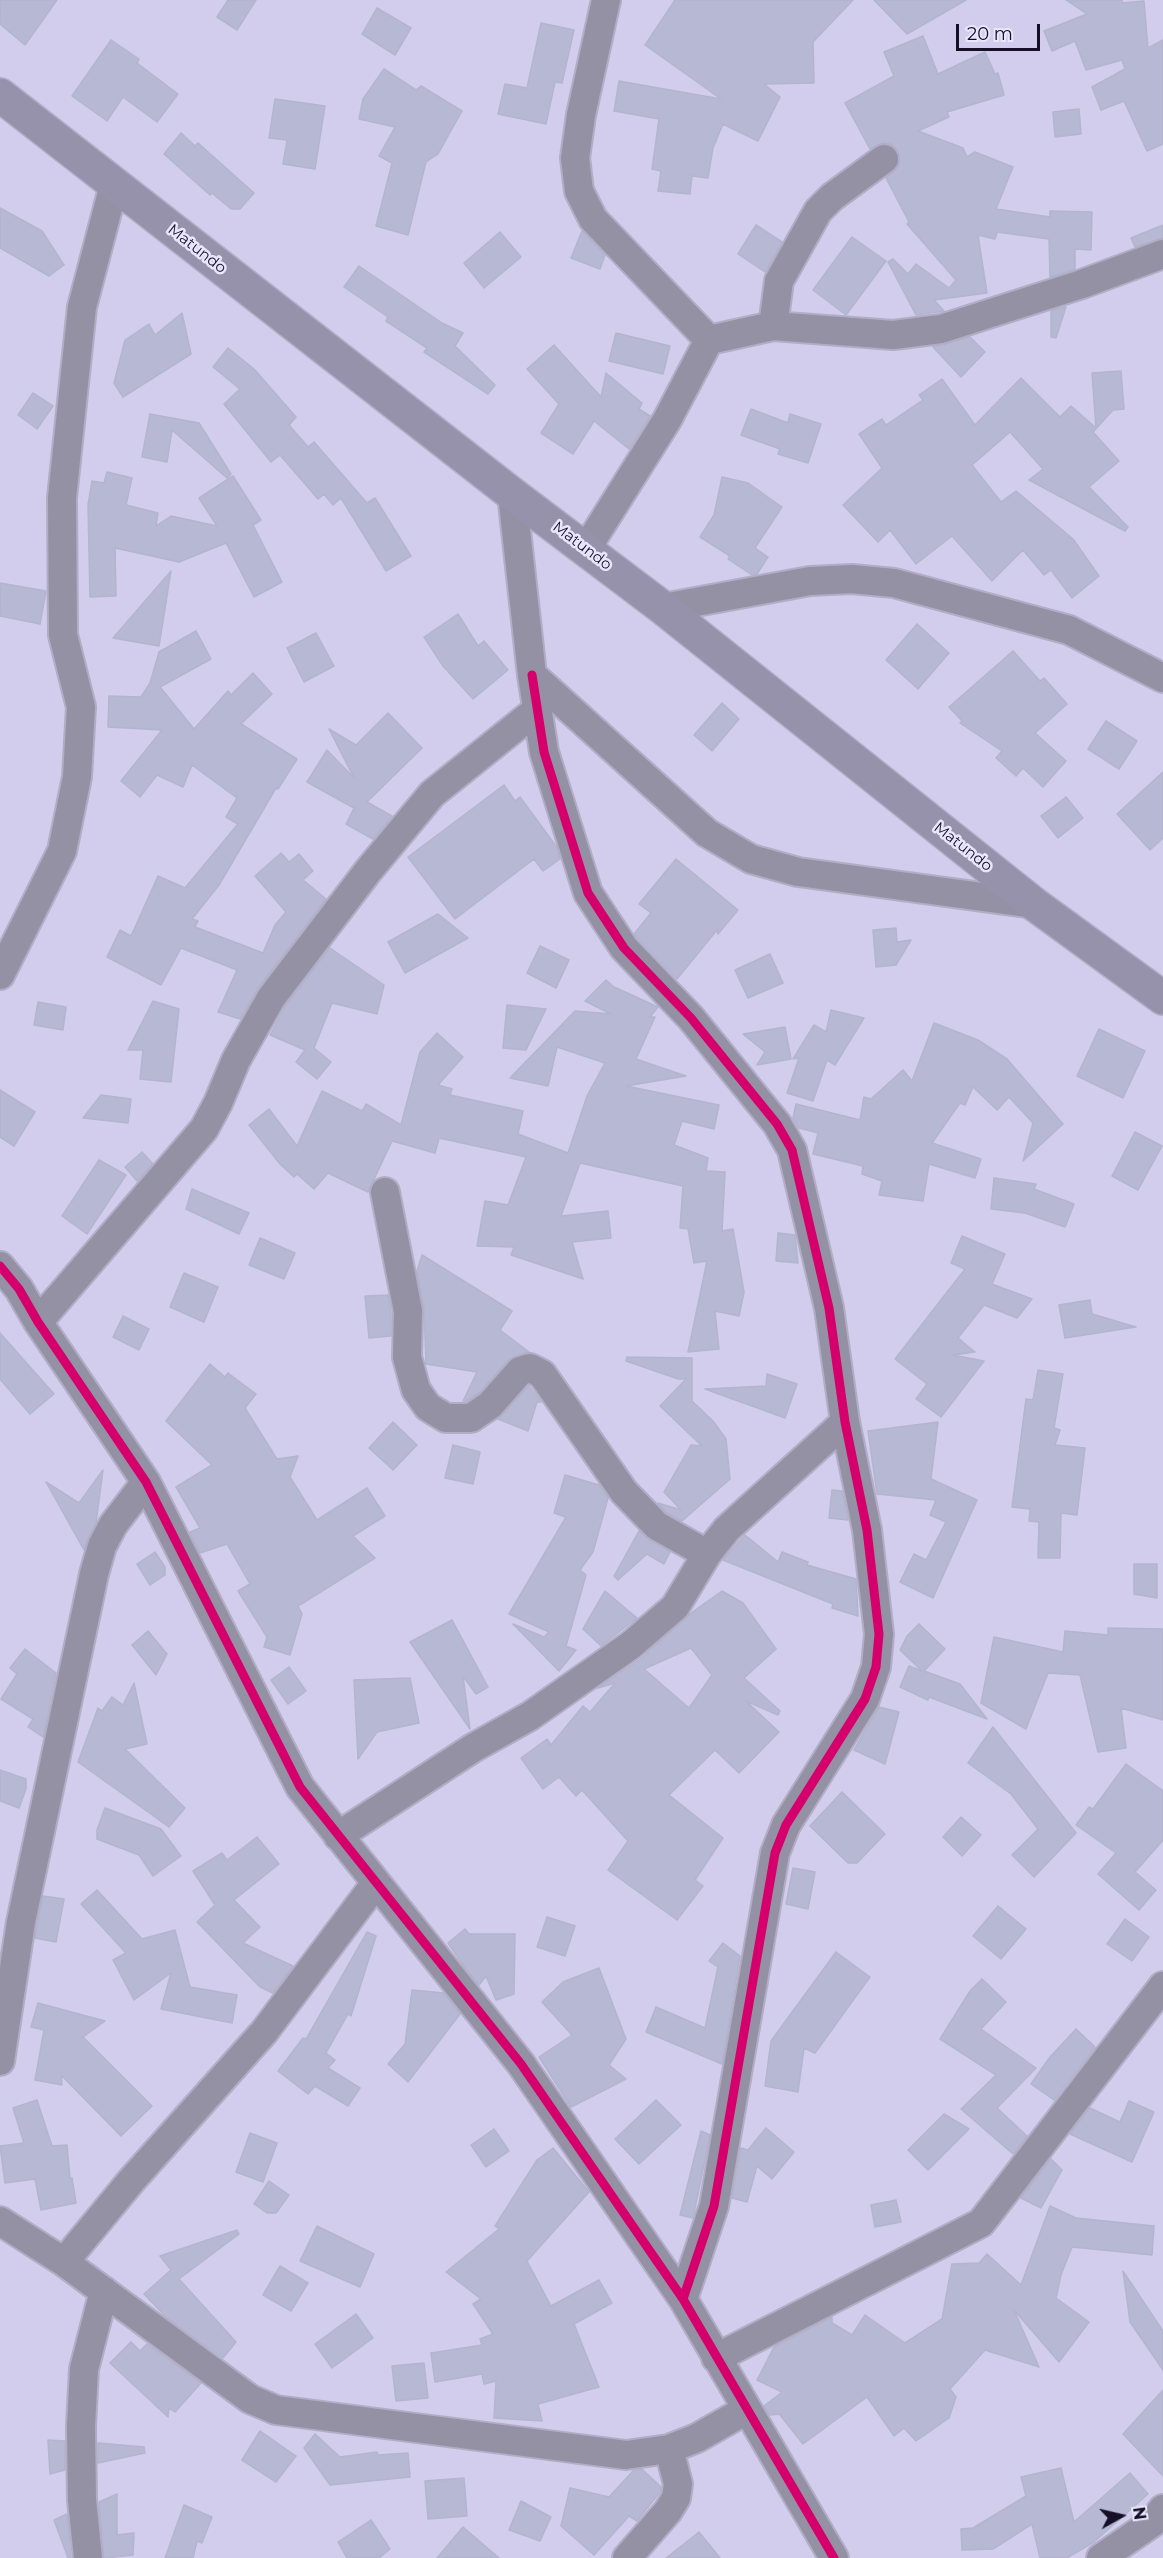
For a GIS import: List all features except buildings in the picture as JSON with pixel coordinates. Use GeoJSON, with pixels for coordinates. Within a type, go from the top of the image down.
{"type":"FeatureCollection","features":[{"type":"Feature","properties":{"kind":"main road","name":"Matundo"},"geometry":{"type":"LineString","coordinates":[[0,95],[512,494],[663,608],[1034,903],[1163,998]]}},
{"type":"Feature","properties":{"kind":"street"},"geometry":{"type":"LineString","coordinates":[[606,0],[578,136],[575,158],[579,192],[592,219],[709,340]]}},
{"type":"Feature","properties":{"kind":"street"},"geometry":{"type":"LineString","coordinates":[[773,326],[779,281],[818,211],[831,197],[884,159]]}},
{"type":"Feature","properties":{"kind":"street"},"geometry":{"type":"LineString","coordinates":[[0,975],[62,851],[77,777],[81,708],[63,635],[62,498],[82,307],[114,185]]}},
{"type":"Feature","properties":{"kind":"street"},"geometry":{"type":"LineString","coordinates":[[586,549],[667,420],[709,340],[773,326],[893,335],[941,329],[1083,284],[1163,254]]}},
{"type":"Feature","properties":{"kind":"street"},"geometry":{"type":"LineString","coordinates":[[512,494],[532,675],[544,752],[588,893],[624,948],[698,1027],[777,1124],[792,1150],[829,1308],[845,1422],[867,1530],[879,1634],[876,1667],[865,1699],[786,1825],[775,1853],[714,2206],[683,2299]]}},
{"type":"Feature","properties":{"kind":"street"},"geometry":{"type":"LineString","coordinates":[[663,608],[810,581],[852,579],[894,583],[1069,630],[1163,678]]}},
{"type":"Feature","properties":{"kind":"street"},"geometry":{"type":"LineString","coordinates":[[532,675],[707,833],[752,859],[798,872],[1034,903]]}},
{"type":"Feature","properties":{"kind":"street"},"geometry":{"type":"LineString","coordinates":[[38,1322],[204,1129],[236,1060],[271,998],[368,871],[432,794],[538,710]]}},
{"type":"Feature","properties":{"kind":"street"},"geometry":{"type":"LineString","coordinates":[[385,1191],[408,1311],[407,1357],[416,1390],[428,1407],[446,1418],[471,1418],[490,1405],[520,1371],[530,1368],[543,1374],[624,1492],[657,1526],[707,1554]]}},
{"type":"Feature","properties":{"kind":"street"},"geometry":{"type":"LineString","coordinates":[[0,1266],[19,1289],[38,1322],[146,1482],[300,1787],[521,2064],[683,2299],[834,2558]]}},
{"type":"Feature","properties":{"kind":"street"},"geometry":{"type":"LineString","coordinates":[[338,1836],[473,1748],[530,1716],[631,1645],[675,1607],[707,1554],[727,1529],[845,1422]]}},
{"type":"Feature","properties":{"kind":"street"},"geometry":{"type":"LineString","coordinates":[[0,2061],[21,1922],[94,1574],[102,1546],[113,1525],[146,1482]]}},
{"type":"Feature","properties":{"kind":"street"},"geometry":{"type":"LineString","coordinates":[[64,2262],[130,2181],[223,2081],[264,2032],[376,1883]]}},
{"type":"Feature","properties":{"kind":"street"},"geometry":{"type":"LineString","coordinates":[[716,2358],[981,2223],[1163,1986]]}},
{"type":"Feature","properties":{"kind":"street"},"geometry":{"type":"LineString","coordinates":[[0,2221],[64,2262],[250,2399],[276,2410],[626,2454],[669,2449],[697,2438],[746,2410]]}},
{"type":"Feature","properties":{"kind":"street"},"geometry":{"type":"LineString","coordinates":[[88,2558],[82,2500],[81,2426],[84,2369],[104,2291]]}},
{"type":"Feature","properties":{"kind":"street"},"geometry":{"type":"LineString","coordinates":[[627,2558],[669,2511],[676,2498],[678,2484],[669,2449]]}},
{"type":"Feature","properties":{"kind":"street"},"geometry":{"type":"LineString","coordinates":[[1101,2558],[1152,2523],[1163,2509]]}},
{"type":"Feature","properties":{"kind":"cycle path"},"geometry":{"type":"LineString","coordinates":[[532,675],[544,752],[588,893],[624,948],[691,1018],[777,1124],[792,1150],[829,1308],[845,1422],[867,1530],[879,1634],[876,1667],[865,1699],[786,1825],[775,1853],[714,2206],[683,2299]]}},
{"type":"Feature","properties":{"kind":"cycle path"},"geometry":{"type":"LineString","coordinates":[[0,1266],[19,1289],[38,1322],[146,1482],[300,1787],[521,2064],[683,2299],[834,2558]]}}]}
